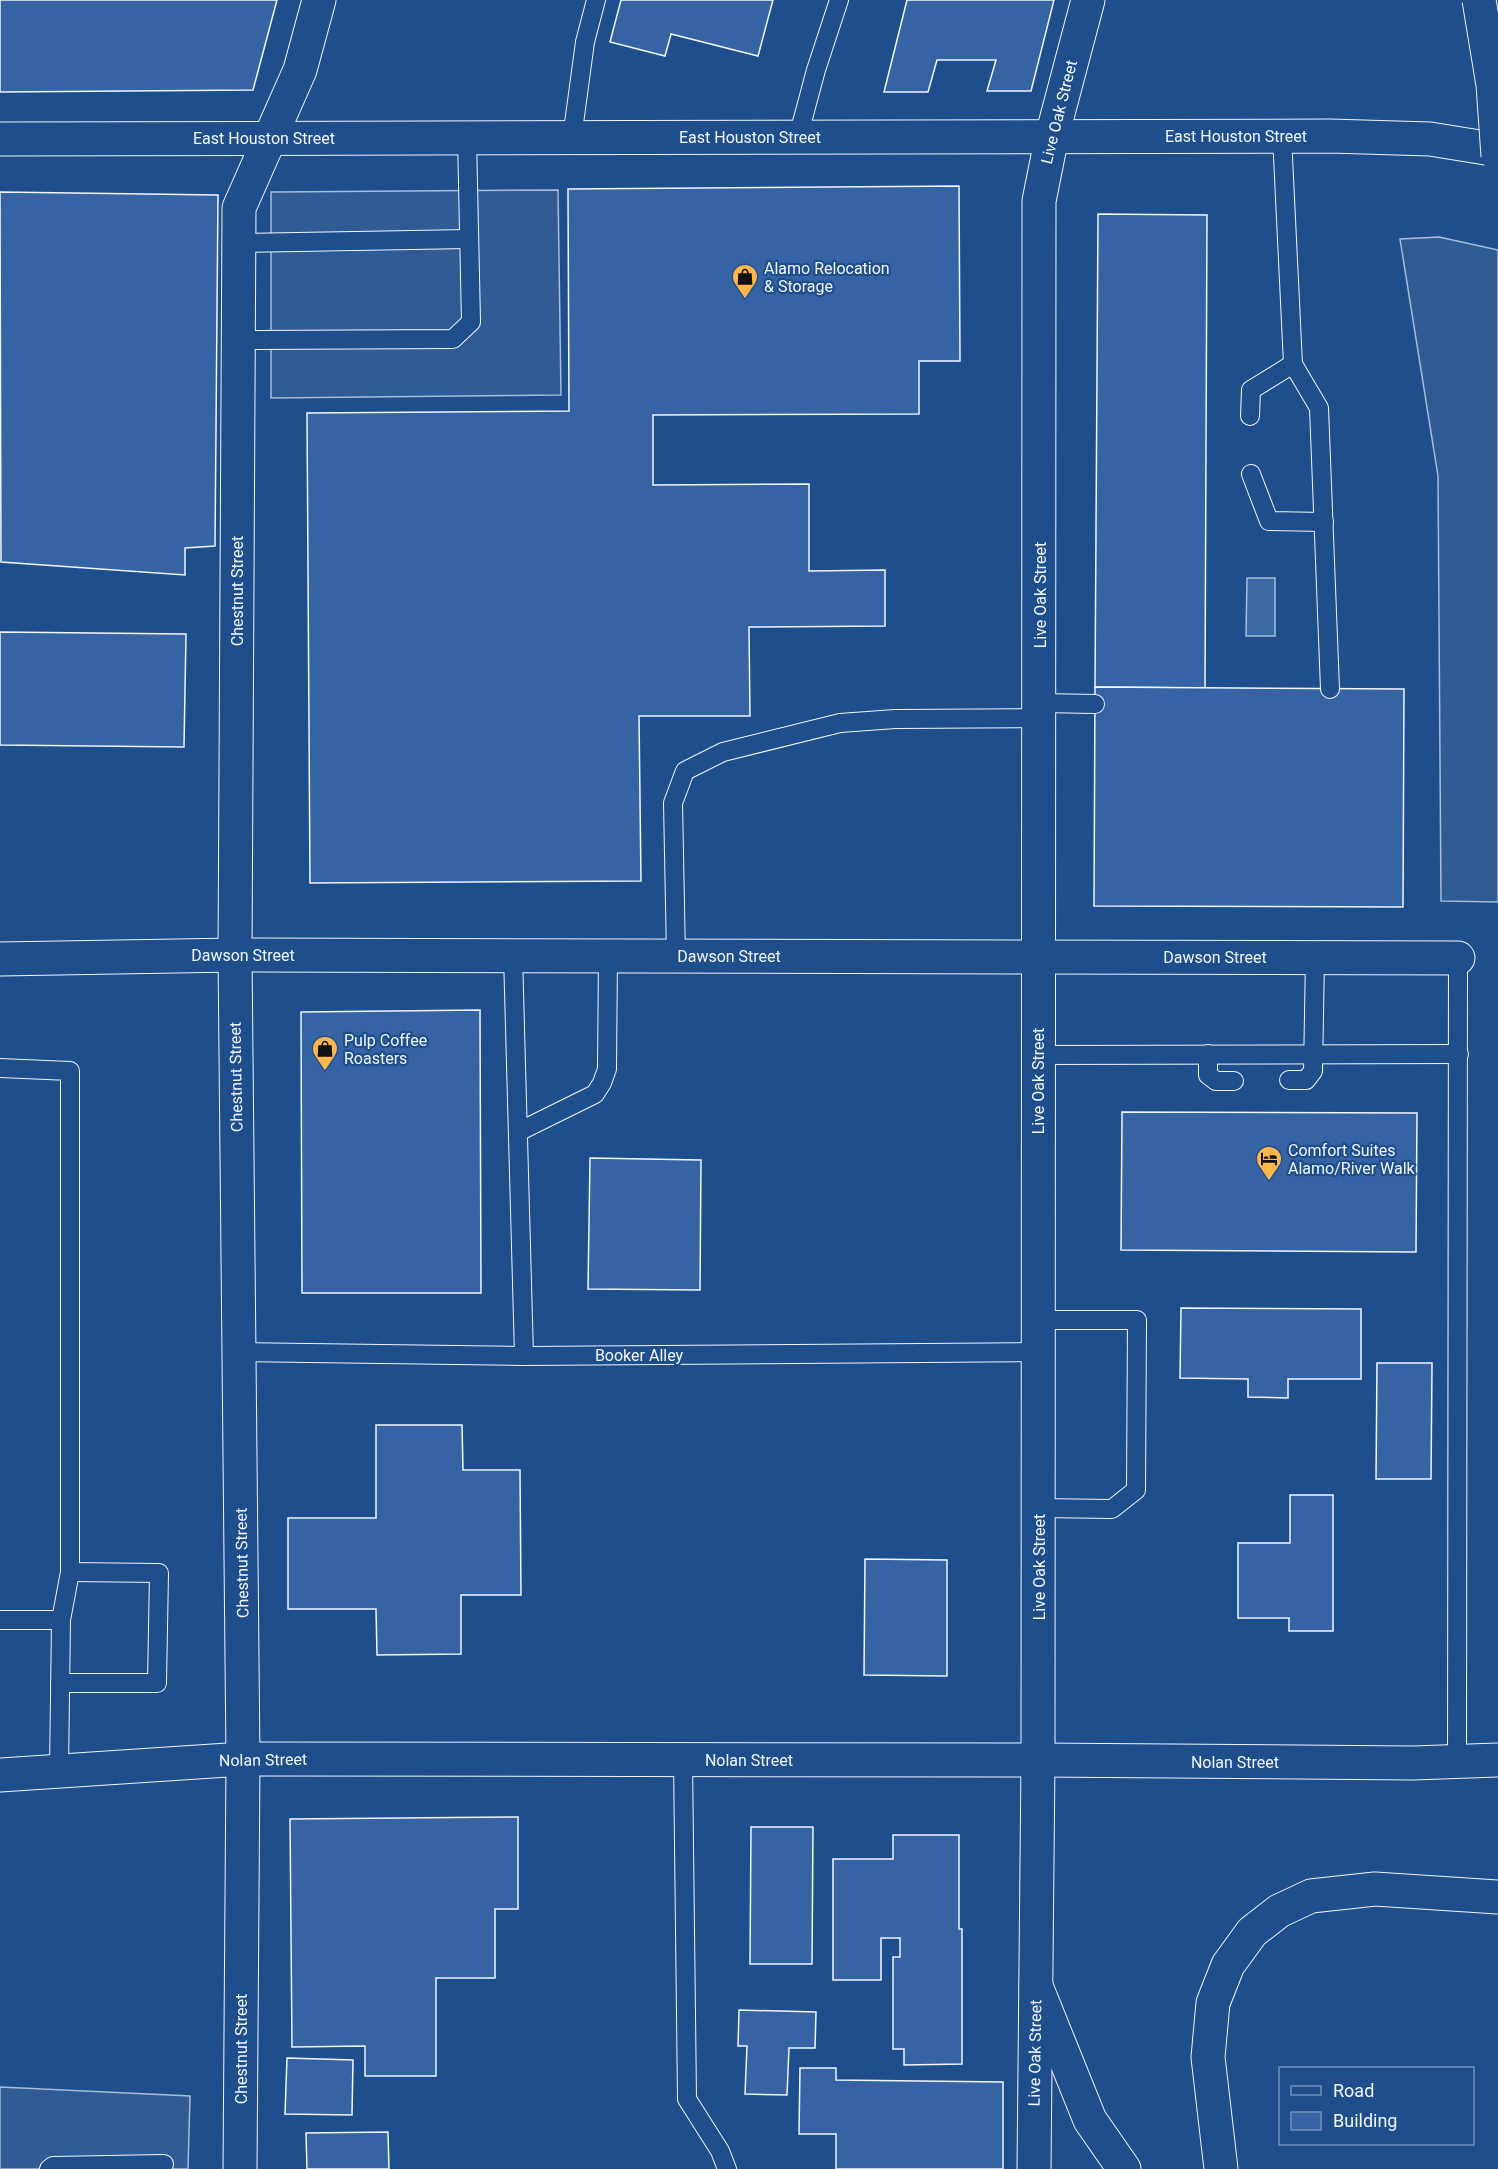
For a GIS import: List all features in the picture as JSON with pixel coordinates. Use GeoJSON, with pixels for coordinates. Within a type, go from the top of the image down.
{"type":"FeatureCollection","features":[{"type":"Feature","properties":{"kind":"main road","name":"Chestnut Street"},"geometry":{"type":"LineString","coordinates":[[240,2169],[243,1759],[235,955],[239,207],[300,70],[319,0]]}},
{"type":"Feature","properties":{"kind":"main road","name":"Live Oak Street"},"geometry":{"type":"LineString","coordinates":[[1034,2169],[1039,1508],[1037,1054],[1040,710],[1039,201],[1052,136],[1088,0]]}},
{"type":"Feature","properties":{"kind":"main road"},"geometry":{"type":"LineString","coordinates":[[1462,0],[1492,84]]}},
{"type":"Feature","properties":{"kind":"main road"},"geometry":{"type":"LineString","coordinates":[[1479,0],[1492,84],[1498,156]]}},
{"type":"Feature","properties":{"kind":"main road","name":"East Houston Street"},"geometry":{"type":"LineString","coordinates":[[0,139],[1282,136],[1430,139],[1498,150]]}},
{"type":"Feature","properties":{"kind":"main road","name":"Dawson Street"},"geometry":{"type":"LineString","coordinates":[[0,959],[235,955],[1458,958]]}},
{"type":"Feature","properties":{"kind":"main road","name":"Nolan Street"},"geometry":{"type":"LineString","coordinates":[[0,1776],[243,1759],[1457,1762],[1498,1760]]}},
{"type":"Feature","properties":{"kind":"main road"},"geometry":{"type":"LineString","coordinates":[[1221,2169],[1208,2056],[1213,2003],[1228,1965],[1252,1932],[1279,1911],[1311,1896],[1375,1889],[1498,1897]]}},
{"type":"Feature","properties":{"kind":"main road"},"geometry":{"type":"LineString","coordinates":[[1036,1986],[1090,2120],[1124,2169]]}},
{"type":"Feature","properties":{"kind":"lane"},"geometry":{"type":"LineString","coordinates":[[572,138],[585,42],[596,0]]}},
{"type":"Feature","properties":{"kind":"lane"},"geometry":{"type":"LineString","coordinates":[[798,137],[816,70],[839,0]]}},
{"type":"Feature","properties":{"kind":"lane"},"geometry":{"type":"LineString","coordinates":[[1282,136],[1293,364],[1319,408],[1330,689]]}},
{"type":"Feature","properties":{"kind":"lane"},"geometry":{"type":"LineString","coordinates":[[238,339],[453,339],[471,322],[467,138]]}},
{"type":"Feature","properties":{"kind":"lane"},"geometry":{"type":"LineString","coordinates":[[239,243],[469,239]]}},
{"type":"Feature","properties":{"kind":"lane"},"geometry":{"type":"LineString","coordinates":[[1250,416],[1251,390],[1293,364]]}},
{"type":"Feature","properties":{"kind":"lane"},"geometry":{"type":"LineString","coordinates":[[1251,474],[1269,521],[1324,522]]}},
{"type":"Feature","properties":{"kind":"lane"},"geometry":{"type":"LineString","coordinates":[[676,956],[672,803],[685,771],[723,752],[840,723],[1040,710],[1095,704]]}},
{"type":"Feature","properties":{"kind":"lane"},"geometry":{"type":"LineString","coordinates":[[513,955],[524,1356]]}},
{"type":"Feature","properties":{"kind":"lane"},"geometry":{"type":"LineString","coordinates":[[518,1132],[595,1094],[602,1083],[607,1069],[608,956]]}},
{"type":"Feature","properties":{"kind":"lane"},"geometry":{"type":"LineString","coordinates":[[1289,1080],[1306,1080],[1313,1071],[1315,958]]}},
{"type":"Feature","properties":{"kind":"lane"},"geometry":{"type":"LineString","coordinates":[[1457,1762],[1458,958]]}},
{"type":"Feature","properties":{"kind":"lane"},"geometry":{"type":"LineString","coordinates":[[1037,1054],[1459,1054]]}},
{"type":"Feature","properties":{"kind":"lane"},"geometry":{"type":"LineString","coordinates":[[1208,1054],[1208,1075],[1216,1081],[1234,1081]]}},
{"type":"Feature","properties":{"kind":"lane"},"geometry":{"type":"LineString","coordinates":[[0,1068],[70,1071],[70,1572],[61,1620],[59,1772]]}},
{"type":"Feature","properties":{"kind":"lane"},"geometry":{"type":"LineString","coordinates":[[1039,1320],[1137,1320],[1136,1490],[1112,1509],[1039,1508]]}},
{"type":"Feature","properties":{"kind":"lane","name":"Booker Alley"},"geometry":{"type":"LineString","coordinates":[[240,1352],[524,1356],[1039,1352]]}},
{"type":"Feature","properties":{"kind":"lane"},"geometry":{"type":"LineString","coordinates":[[60,1683],[157,1683],[159,1573],[70,1572]]}},
{"type":"Feature","properties":{"kind":"lane"},"geometry":{"type":"LineString","coordinates":[[0,1620],[61,1620]]}},
{"type":"Feature","properties":{"kind":"lane"},"geometry":{"type":"LineString","coordinates":[[683,1760],[687,2099],[720,2151],[727,2169]]}},
{"type":"Feature","properties":{"kind":"lane"},"geometry":{"type":"LineString","coordinates":[[49,2169],[53,2166],[164,2164]]}},
{"type":"Feature","properties":{"kind":"shaded area"},"geometry":{"type":"Polygon","coordinates":[[[558,190],[561,395],[271,398],[271,192],[558,190]]]}},
{"type":"Feature","properties":{"kind":"shaded area"},"geometry":{"type":"Polygon","coordinates":[[[1439,237],[1498,250],[1498,902],[1441,901],[1438,476],[1400,239],[1439,237]]]}},
{"type":"Feature","properties":{"kind":"shaded area"},"geometry":{"type":"Polygon","coordinates":[[[1247,578],[1275,578],[1275,636],[1246,636],[1247,578]]]}},
{"type":"Feature","properties":{"kind":"shaded area"},"geometry":{"type":"Polygon","coordinates":[[[0,2087],[190,2096],[188,2169],[0,2169],[0,2087]]]}},
{"type":"Feature","properties":{"kind":"building"},"geometry":{"type":"Polygon","coordinates":[[[0,0],[277,0],[253,90],[0,92],[0,0]]]}},
{"type":"Feature","properties":{"kind":"building"},"geometry":{"type":"Polygon","coordinates":[[[621,0],[773,0],[758,56],[671,34],[665,56],[610,42],[621,0]]]}},
{"type":"Feature","properties":{"kind":"building"},"geometry":{"type":"Polygon","coordinates":[[[907,0],[1054,0],[1031,91],[987,91],[996,60],[937,60],[928,92],[884,92],[907,0]]]}},
{"type":"Feature","properties":{"kind":"building"},"geometry":{"type":"Polygon","coordinates":[[[959,186],[960,361],[919,361],[919,414],[653,415],[653,485],[809,484],[809,571],[885,570],[885,626],[749,627],[750,716],[639,716],[641,881],[310,883],[307,413],[569,411],[568,189],[959,186]]]}},
{"type":"Feature","properties":{"kind":"building"},"geometry":{"type":"Polygon","coordinates":[[[0,192],[218,195],[215,546],[185,548],[185,575],[1,562],[0,192]]]}},
{"type":"Feature","properties":{"kind":"building"},"geometry":{"type":"Polygon","coordinates":[[[1098,214],[1207,215],[1205,688],[1095,687],[1098,214]]]}},
{"type":"Feature","properties":{"kind":"building"},"geometry":{"type":"Polygon","coordinates":[[[0,632],[186,634],[184,747],[0,745],[0,632]]]}},
{"type":"Feature","properties":{"kind":"building"},"geometry":{"type":"Polygon","coordinates":[[[1095,687],[1404,689],[1403,907],[1094,906],[1095,687]]]}},
{"type":"Feature","properties":{"kind":"building"},"geometry":{"type":"Polygon","coordinates":[[[480,1010],[481,1293],[302,1293],[301,1012],[480,1010]]]}},
{"type":"Feature","properties":{"kind":"building","name":"Comfort Suites Alamo/River Walk"},"geometry":{"type":"Polygon","coordinates":[[[1122,1112],[1417,1113],[1416,1252],[1121,1250],[1122,1112]]]}},
{"type":"Feature","properties":{"kind":"building"},"geometry":{"type":"Polygon","coordinates":[[[590,1158],[701,1160],[700,1290],[588,1289],[590,1158]]]}},
{"type":"Feature","properties":{"kind":"building"},"geometry":{"type":"Polygon","coordinates":[[[1181,1308],[1361,1309],[1361,1379],[1288,1379],[1288,1398],[1248,1397],[1248,1379],[1180,1378],[1181,1308]]]}},
{"type":"Feature","properties":{"kind":"building"},"geometry":{"type":"Polygon","coordinates":[[[1377,1363],[1432,1363],[1431,1479],[1376,1479],[1377,1363]]]}},
{"type":"Feature","properties":{"kind":"building"},"geometry":{"type":"Polygon","coordinates":[[[376,1425],[462,1425],[463,1470],[520,1470],[521,1595],[461,1595],[461,1654],[377,1655],[376,1609],[288,1609],[288,1518],[376,1518],[376,1425]]]}},
{"type":"Feature","properties":{"kind":"building"},"geometry":{"type":"Polygon","coordinates":[[[1290,1495],[1333,1495],[1333,1631],[1289,1631],[1289,1618],[1238,1618],[1238,1543],[1290,1543],[1290,1495]]]}},
{"type":"Feature","properties":{"kind":"building"},"geometry":{"type":"Polygon","coordinates":[[[865,1559],[947,1560],[947,1676],[864,1675],[865,1559]]]}},
{"type":"Feature","properties":{"kind":"building"},"geometry":{"type":"Polygon","coordinates":[[[518,1817],[518,1909],[495,1909],[495,1978],[436,1978],[436,2076],[365,2076],[365,2046],[292,2047],[290,1819],[518,1817]]]}},
{"type":"Feature","properties":{"kind":"building"},"geometry":{"type":"Polygon","coordinates":[[[751,1827],[813,1827],[812,1964],[750,1964],[751,1827]]]}},
{"type":"Feature","properties":{"kind":"building"},"geometry":{"type":"Polygon","coordinates":[[[893,1835],[959,1835],[962,2064],[904,2065],[904,2049],[893,2049],[893,1957],[900,1957],[900,1938],[881,1938],[881,1980],[833,1980],[833,1859],[893,1859],[893,1835]]]}},
{"type":"Feature","properties":{"kind":"building"},"geometry":{"type":"Polygon","coordinates":[[[739,2010],[816,2012],[815,2048],[789,2048],[787,2095],[745,2094],[747,2046],[738,2046],[739,2010]]]}},
{"type":"Feature","properties":{"kind":"building"},"geometry":{"type":"Polygon","coordinates":[[[287,2058],[353,2060],[352,2115],[285,2114],[287,2058]]]}},
{"type":"Feature","properties":{"kind":"building"},"geometry":{"type":"Polygon","coordinates":[[[800,2068],[836,2068],[836,2080],[1003,2082],[1003,2169],[836,2169],[836,2134],[799,2134],[800,2068]]]}},
{"type":"Feature","properties":{"kind":"building"},"geometry":{"type":"Polygon","coordinates":[[[388,2132],[389,2169],[307,2169],[306,2133],[388,2132]]]}},
{"type":"Feature","properties":{"kind":"place","name":"Alamo Relocation & Storage"},"geometry":{"type":"Point","coordinates":[745,300]}},
{"type":"Feature","properties":{"kind":"place","name":"Pulp Coffee Roasters"},"geometry":{"type":"Point","coordinates":[325,1072]}},
{"type":"Feature","properties":{"kind":"place","name":"Comfort Suites Alamo/River Walk"},"geometry":{"type":"Point","coordinates":[1269,1182]}}]}
